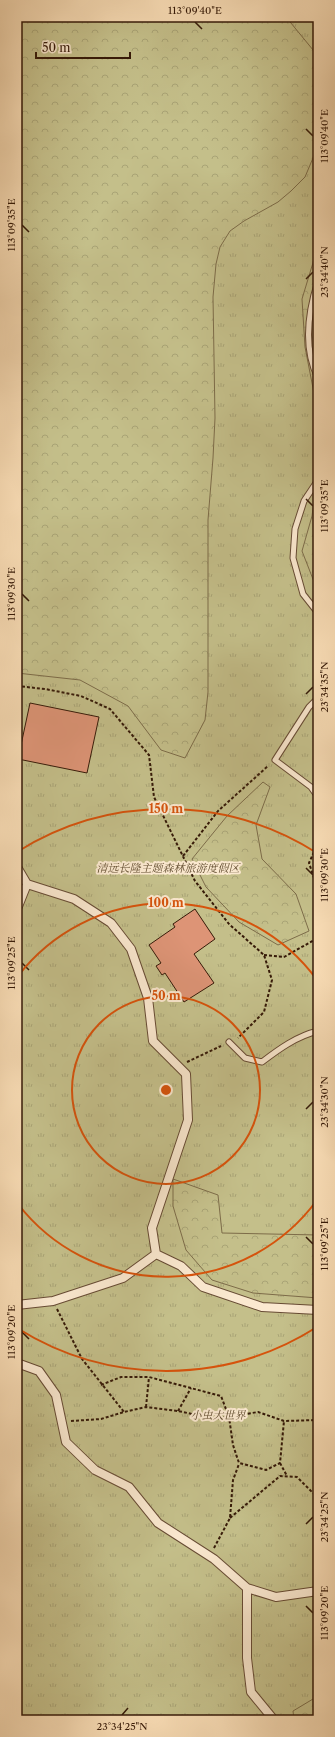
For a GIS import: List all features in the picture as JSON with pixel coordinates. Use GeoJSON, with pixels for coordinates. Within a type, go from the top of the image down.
{"type":"FeatureCollection","features":[{"type":"Feature","properties":{"kind":"street"},"geometry":{"type":"LineString","coordinates":[[17,867],[27,884],[74,899],[111,923],[131,949],[148,998],[153,1041],[186,1074],[188,1120],[152,1228],[156,1254]]}},
{"type":"Feature","properties":{"kind":"street"},"geometry":{"type":"LineString","coordinates":[[17,909],[27,884]]}},
{"type":"Feature","properties":{"kind":"street"},"geometry":{"type":"LineString","coordinates":[[17,1305],[53,1301],[123,1278],[156,1254]]}},
{"type":"Feature","properties":{"kind":"street"},"geometry":{"type":"LineString","coordinates":[[156,1254],[181,1266],[203,1287],[262,1307],[318,1310]]}},
{"type":"Feature","properties":{"kind":"street"},"geometry":{"type":"LineString","coordinates":[[17,1362],[39,1371],[56,1395],[66,1442],[95,1470],[129,1487],[158,1523],[209,1556],[247,1588],[276,1597],[318,1591]]}},
{"type":"Feature","properties":{"kind":"street"},"geometry":{"type":"LineString","coordinates":[[247,1588],[247,1658],[251,1692],[274,1720]]}},
{"type":"Feature","properties":{"kind":"lane"},"geometry":{"type":"LineString","coordinates":[[318,281],[311,306],[309,334],[311,354],[318,378]]}},
{"type":"Feature","properties":{"kind":"lane"},"geometry":{"type":"LineString","coordinates":[[318,480],[304,501],[295,529],[293,558],[303,594],[318,613]]}},
{"type":"Feature","properties":{"kind":"lane"},"geometry":{"type":"LineString","coordinates":[[318,698],[309,707],[275,760],[311,787],[318,797]]}},
{"type":"Feature","properties":{"kind":"lane"},"geometry":{"type":"LineString","coordinates":[[229,1042],[245,1058],[262,1062],[281,1048],[308,1034],[318,1031]]}},
{"type":"Feature","properties":{"kind":"path"},"geometry":{"type":"LineString","coordinates":[[17,686],[45,689],[82,696],[110,709],[148,755],[154,797],[195,881],[229,924],[264,955],[272,980],[264,1012],[236,1039],[178,1066]]}},
{"type":"Feature","properties":{"kind":"path"},"geometry":{"type":"LineString","coordinates":[[183,856],[218,810],[275,760]]}},
{"type":"Feature","properties":{"kind":"path"},"geometry":{"type":"LineString","coordinates":[[318,843],[309,863],[318,890]]}},
{"type":"Feature","properties":{"kind":"path"},"geometry":{"type":"LineString","coordinates":[[264,955],[284,957],[316,939],[318,931]]}},
{"type":"Feature","properties":{"kind":"path"},"geometry":{"type":"LineString","coordinates":[[53,1301],[82,1359],[101,1385],[124,1412]]}},
{"type":"Feature","properties":{"kind":"path"},"geometry":{"type":"LineString","coordinates":[[101,1385],[121,1377],[149,1377],[221,1396],[229,1417],[233,1445],[239,1463],[233,1480],[230,1518]]}},
{"type":"Feature","properties":{"kind":"path"},"geometry":{"type":"LineString","coordinates":[[146,1407],[149,1377]]}},
{"type":"Feature","properties":{"kind":"path"},"geometry":{"type":"LineString","coordinates":[[178,1411],[191,1388]]}},
{"type":"Feature","properties":{"kind":"path"},"geometry":{"type":"LineString","coordinates":[[62,1421],[101,1419],[146,1407],[178,1411],[216,1419],[258,1412],[284,1421],[318,1420]]}},
{"type":"Feature","properties":{"kind":"path"},"geometry":{"type":"LineString","coordinates":[[284,1421],[280,1463],[287,1476]]}},
{"type":"Feature","properties":{"kind":"path"},"geometry":{"type":"LineString","coordinates":[[239,1463],[266,1470],[280,1463]]}},
{"type":"Feature","properties":{"kind":"path"},"geometry":{"type":"LineString","coordinates":[[209,1556],[230,1518],[280,1476],[297,1477],[318,1498]]}},
{"type":"Feature","properties":{"kind":"green space","name":"清远长隆主题森林旅游度假区"},"geometry":{"type":"Polygon","coordinates":[[[17,17],[318,17],[318,1720],[17,1720],[17,17]]]}},
{"type":"Feature","properties":{"kind":"green space"},"geometry":{"type":"Polygon","coordinates":[[[17,17],[286,17],[318,56],[318,146],[305,177],[278,202],[244,221],[230,231],[220,247],[216,264],[213,297],[215,418],[208,520],[208,692],[205,720],[185,758],[161,750],[128,706],[80,680],[17,673],[17,17]]]}},
{"type":"Feature","properties":{"kind":"green space"},"geometry":{"type":"Polygon","coordinates":[[[318,255],[318,414],[305,347],[302,299],[315,256],[318,255]]]}},
{"type":"Feature","properties":{"kind":"green space"},"geometry":{"type":"Polygon","coordinates":[[[318,471],[318,592],[302,551],[312,516],[318,471]]]}},
{"type":"Feature","properties":{"kind":"green space"},"geometry":{"type":"Polygon","coordinates":[[[263,782],[270,787],[256,825],[262,859],[296,894],[309,931],[278,945],[239,922],[206,887],[192,859],[227,816],[263,782]]]}},
{"type":"Feature","properties":{"kind":"green space"},"geometry":{"type":"Polygon","coordinates":[[[173,1179],[218,1195],[222,1233],[318,1235],[318,1298],[253,1293],[212,1280],[186,1250],[173,1206],[173,1179]]]}},
{"type":"Feature","properties":{"kind":"green space"},"geometry":{"type":"Polygon","coordinates":[[[318,1696],[318,1720],[294,1720],[293,1711],[318,1696]]]}},
{"type":"Feature","properties":{"kind":"building"},"geometry":{"type":"Polygon","coordinates":[[[30,703],[99,717],[87,773],[18,759],[30,703]]]}},
{"type":"Feature","properties":{"kind":"building"},"geometry":{"type":"Polygon","coordinates":[[[195,909],[215,939],[194,954],[214,983],[184,1002],[165,973],[162,975],[156,966],[161,963],[149,945],[175,927],[173,924],[195,909]]]}},
{"type":"Feature","properties":{"kind":"park label","name":"小虫大世界"},"geometry":{"type":"Point","coordinates":[218,1415]}}]}
